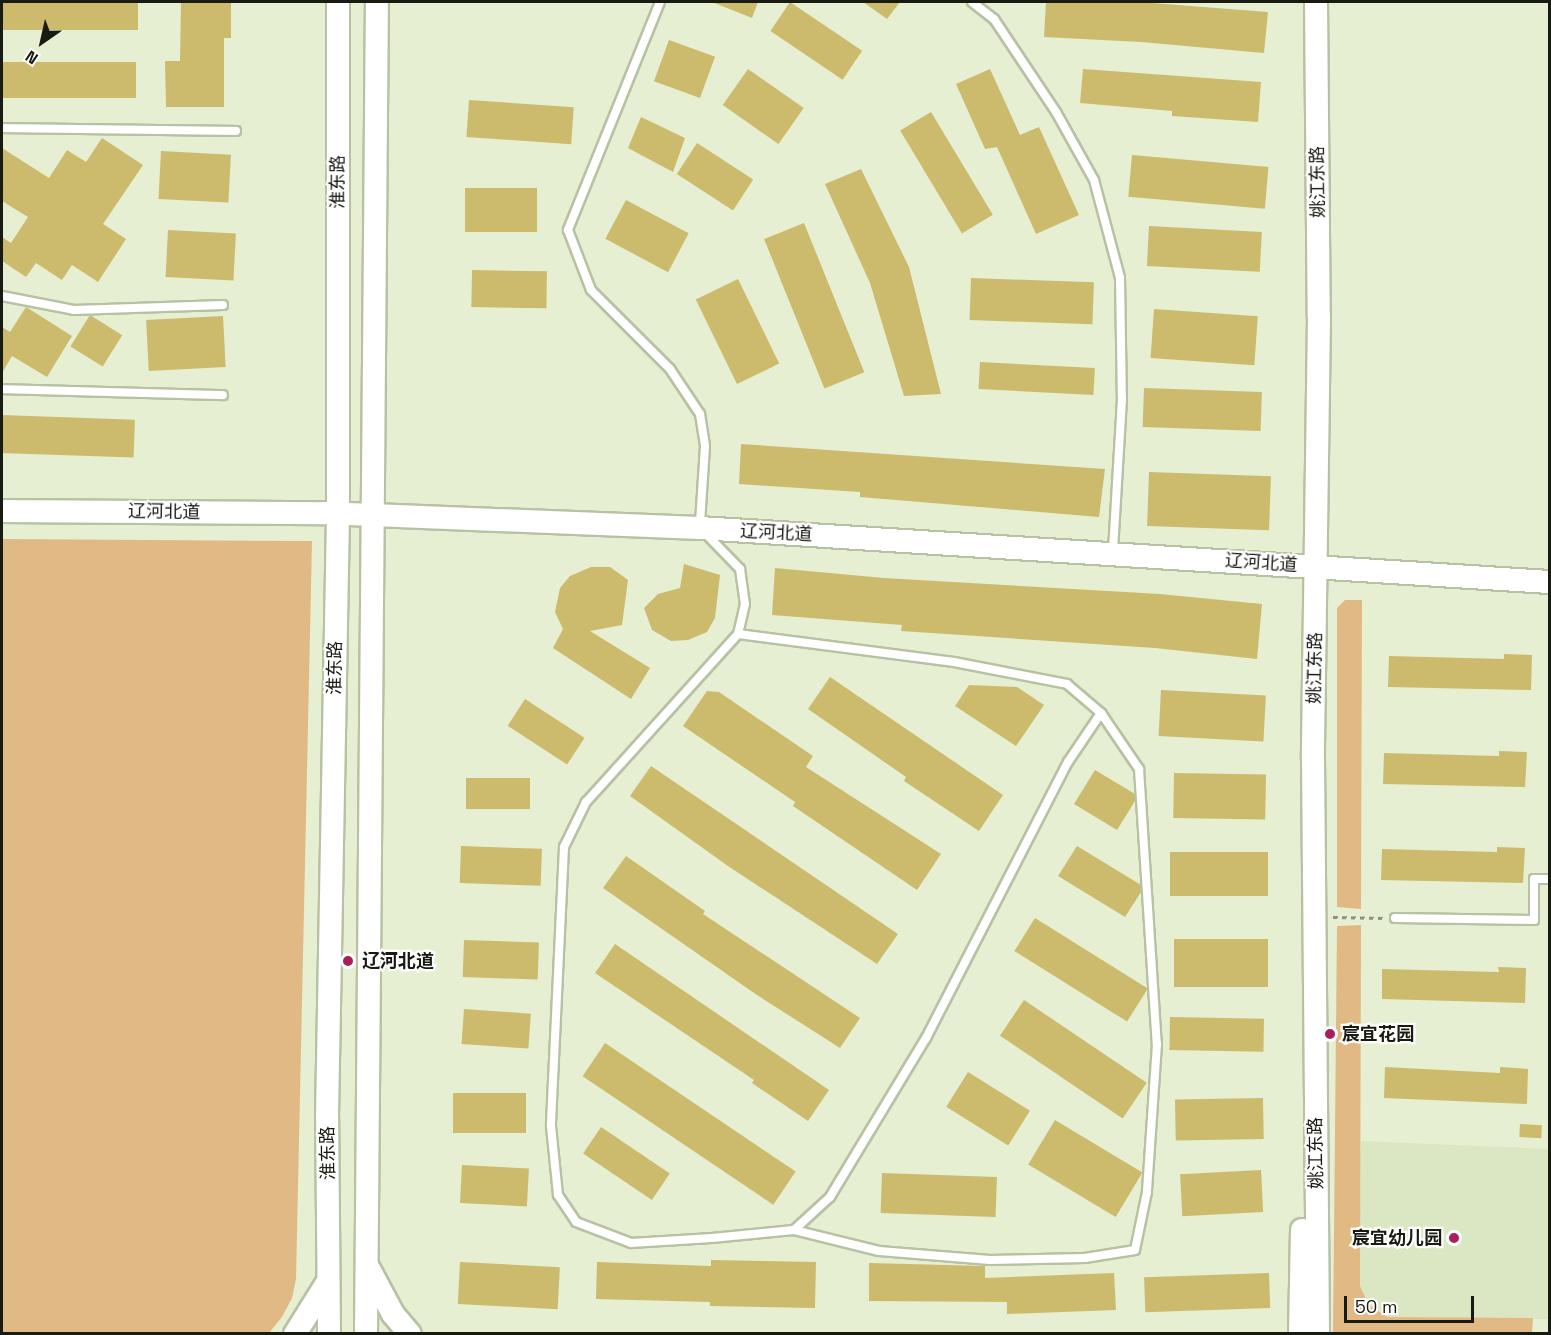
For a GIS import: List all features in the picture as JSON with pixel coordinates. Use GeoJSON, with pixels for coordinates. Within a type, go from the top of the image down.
{"type":"FeatureCollection","features":[{"type":"Feature","properties":{"kind":"street","name":"淮东路"},"geometry":{"type":"LineString","coordinates":[[329,1334],[327,1116],[338,514],[338,2]]}},
{"type":"Feature","properties":{"kind":"street","name":"淮东路"},"geometry":{"type":"LineString","coordinates":[[366,1334],[369,1269],[368,946],[374,515],[376,2]]}},
{"type":"Feature","properties":{"kind":"street","name":"姚江东路"},"geometry":{"type":"LineString","coordinates":[[1304,2],[1318,1334]]}},
{"type":"Feature","properties":{"kind":"street","name":"姚江东路"},"geometry":{"type":"LineString","coordinates":[[1300,1334],[1311,566],[1319,306],[1316,2]]}},
{"type":"Feature","properties":{"kind":"street","name":"辽河北道"},"geometry":{"type":"LineString","coordinates":[[2,511],[338,514],[700,528],[1550,582]]}},
{"type":"Feature","properties":{"kind":"street"},"geometry":{"type":"LineString","coordinates":[[369,1269],[393,1314],[410,1334]]}},
{"type":"Feature","properties":{"kind":"street"},"geometry":{"type":"LineString","coordinates":[[295,1334],[330,1279]]}},
{"type":"Feature","properties":{"kind":"lane"},"geometry":{"type":"LineString","coordinates":[[660,2],[568,230],[591,290],[670,369],[700,414],[705,446],[700,528],[740,569],[745,604],[738,634],[586,802],[564,847],[551,1126],[558,1195],[576,1222],[631,1243],[794,1230],[879,1251],[990,1260],[1084,1258],[1136,1250],[1147,1192],[1156,1032],[1139,769],[1101,713],[1066,684],[954,662],[738,634]]}},
{"type":"Feature","properties":{"kind":"lane"},"geometry":{"type":"LineString","coordinates":[[972,2],[994,19],[1056,112],[1094,180],[1120,278],[1122,399],[1112,553]]}},
{"type":"Feature","properties":{"kind":"lane"},"geometry":{"type":"LineString","coordinates":[[2,128],[236,132]]}},
{"type":"Feature","properties":{"kind":"lane"},"geometry":{"type":"LineString","coordinates":[[2,296],[74,310],[223,305]]}},
{"type":"Feature","properties":{"kind":"lane"},"geometry":{"type":"LineString","coordinates":[[2,389],[223,395]]}},
{"type":"Feature","properties":{"kind":"lane"},"geometry":{"type":"LineString","coordinates":[[794,1230],[830,1197],[926,1038],[1068,762],[1101,713]]}},
{"type":"Feature","properties":{"kind":"lane"},"geometry":{"type":"LineString","coordinates":[[1395,918],[1534,920],[1534,879],[1550,879]]}},
{"type":"Feature","properties":{"kind":"path"},"geometry":{"type":"LineString","coordinates":[[1314,916],[1395,918]]}},
{"type":"Feature","properties":{"kind":"shaded area"},"geometry":{"type":"Polygon","coordinates":[[[2,539],[312,541],[296,1279],[292,1298],[282,1317],[269,1333],[2,1333],[2,539]]]}},
{"type":"Feature","properties":{"kind":"shaded area"},"geometry":{"type":"Polygon","coordinates":[[[1345,600],[1362,600],[1361,909],[1337,907],[1337,608],[1345,600]]]}},
{"type":"Feature","properties":{"kind":"shaded area"},"geometry":{"type":"Polygon","coordinates":[[[1361,925],[1360,1286],[1369,1305],[1387,1317],[1533,1318],[1532,1333],[1333,1333],[1337,926],[1361,925]]]}},
{"type":"Feature","properties":{"kind":"shaded area","name":"宸宜幼儿园"},"geometry":{"type":"Polygon","coordinates":[[[1361,1141],[1549,1149],[1549,1319],[1387,1317],[1369,1305],[1360,1286],[1358,1190],[1361,1141]]]}},
{"type":"Feature","properties":{"kind":"building"},"geometry":{"type":"Polygon","coordinates":[[[2,2],[138,2],[138,30],[2,30],[2,2]]]}},
{"type":"Feature","properties":{"kind":"building"},"geometry":{"type":"Polygon","coordinates":[[[181,2],[231,2],[231,38],[224,38],[224,107],[166,107],[165,61],[180,61],[181,2]]]}},
{"type":"Feature","properties":{"kind":"building"},"geometry":{"type":"Polygon","coordinates":[[[712,2],[758,2],[752,18],[712,2]]]}},
{"type":"Feature","properties":{"kind":"building"},"geometry":{"type":"Polygon","coordinates":[[[790,2],[862,51],[843,80],[770,31],[790,2]]]}},
{"type":"Feature","properties":{"kind":"building"},"geometry":{"type":"Polygon","coordinates":[[[863,2],[900,2],[887,19],[863,2]]]}},
{"type":"Feature","properties":{"kind":"building"},"geometry":{"type":"Polygon","coordinates":[[[1046,2],[1139,2],[1268,12],[1264,53],[1141,42],[1044,37],[1046,2]]]}},
{"type":"Feature","properties":{"kind":"building"},"geometry":{"type":"Polygon","coordinates":[[[669,40],[715,57],[700,98],[654,81],[669,40]]]}},
{"type":"Feature","properties":{"kind":"building"},"geometry":{"type":"Polygon","coordinates":[[[2,62],[136,62],[136,98],[2,98],[2,62]]]}},
{"type":"Feature","properties":{"kind":"building"},"geometry":{"type":"Polygon","coordinates":[[[748,69],[804,108],[778,144],[723,105],[748,69]]]}},
{"type":"Feature","properties":{"kind":"building"},"geometry":{"type":"Polygon","coordinates":[[[990,69],[1020,135],[1039,127],[1079,215],[1036,234],[997,147],[985,149],[956,84],[990,69]]]}},
{"type":"Feature","properties":{"kind":"building"},"geometry":{"type":"Polygon","coordinates":[[[1083,69],[1261,82],[1258,122],[1172,116],[1172,111],[1080,103],[1083,69]]]}},
{"type":"Feature","properties":{"kind":"building"},"geometry":{"type":"Polygon","coordinates":[[[469,100],[574,107],[571,144],[466,137],[469,100]]]}},
{"type":"Feature","properties":{"kind":"building"},"geometry":{"type":"Polygon","coordinates":[[[931,112],[993,215],[962,233],[900,131],[931,112]]]}},
{"type":"Feature","properties":{"kind":"building"},"geometry":{"type":"Polygon","coordinates":[[[641,117],[685,138],[673,172],[628,148],[641,117]]]}},
{"type":"Feature","properties":{"kind":"building"},"geometry":{"type":"Polygon","coordinates":[[[102,138],[143,165],[103,224],[126,239],[98,282],[72,265],[62,280],[36,263],[26,277],[2,261],[2,237],[11,243],[28,217],[2,201],[2,148],[49,178],[67,150],[86,162],[102,138]]]}},
{"type":"Feature","properties":{"kind":"building"},"geometry":{"type":"Polygon","coordinates":[[[697,143],[753,179],[733,211],[677,174],[697,143]]]}},
{"type":"Feature","properties":{"kind":"building"},"geometry":{"type":"Polygon","coordinates":[[[161,151],[231,155],[228,203],[158,199],[161,151]]]}},
{"type":"Feature","properties":{"kind":"building"},"geometry":{"type":"Polygon","coordinates":[[[1132,155],[1268,167],[1265,209],[1128,197],[1132,155]]]}},
{"type":"Feature","properties":{"kind":"building"},"geometry":{"type":"Polygon","coordinates":[[[861,169],[909,267],[941,394],[904,396],[870,283],[825,184],[861,169]]]}},
{"type":"Feature","properties":{"kind":"building"},"geometry":{"type":"Polygon","coordinates":[[[465,188],[537,188],[537,232],[465,232],[465,188]]]}},
{"type":"Feature","properties":{"kind":"building"},"geometry":{"type":"Polygon","coordinates":[[[626,200],[689,233],[668,272],[605,239],[626,200]]]}},
{"type":"Feature","properties":{"kind":"building"},"geometry":{"type":"Polygon","coordinates":[[[804,223],[864,372],[824,388],[764,239],[804,223]]]}},
{"type":"Feature","properties":{"kind":"building"},"geometry":{"type":"Polygon","coordinates":[[[1149,226],[1262,232],[1260,272],[1147,266],[1149,226]]]}},
{"type":"Feature","properties":{"kind":"building"},"geometry":{"type":"Polygon","coordinates":[[[168,230],[236,234],[233,280],[166,277],[168,230]]]}},
{"type":"Feature","properties":{"kind":"building"},"geometry":{"type":"Polygon","coordinates":[[[472,270],[547,271],[546,308],[471,307],[472,270]]]}},
{"type":"Feature","properties":{"kind":"building"},"geometry":{"type":"Polygon","coordinates":[[[971,278],[1094,282],[1092,324],[970,320],[971,278]]]}},
{"type":"Feature","properties":{"kind":"building"},"geometry":{"type":"Polygon","coordinates":[[[738,279],[779,363],[737,384],[696,300],[738,279]]]}},
{"type":"Feature","properties":{"kind":"building"},"geometry":{"type":"Polygon","coordinates":[[[26,307],[72,336],[47,377],[12,356],[2,373],[2,327],[10,332],[26,307]]]}},
{"type":"Feature","properties":{"kind":"building"},"geometry":{"type":"Polygon","coordinates":[[[1154,309],[1258,316],[1254,365],[1151,358],[1154,309]]]}},
{"type":"Feature","properties":{"kind":"building"},"geometry":{"type":"Polygon","coordinates":[[[90,315],[122,335],[103,367],[70,346],[90,315]]]}},
{"type":"Feature","properties":{"kind":"building"},"geometry":{"type":"Polygon","coordinates":[[[223,316],[226,367],[149,371],[146,320],[223,316]]]}},
{"type":"Feature","properties":{"kind":"building"},"geometry":{"type":"Polygon","coordinates":[[[980,362],[1095,368],[1093,395],[979,389],[980,362]]]}},
{"type":"Feature","properties":{"kind":"building"},"geometry":{"type":"Polygon","coordinates":[[[1144,388],[1262,392],[1261,431],[1143,427],[1144,388]]]}},
{"type":"Feature","properties":{"kind":"building"},"geometry":{"type":"Polygon","coordinates":[[[2,415],[135,420],[134,458],[2,453],[2,415]]]}},
{"type":"Feature","properties":{"kind":"building"},"geometry":{"type":"Polygon","coordinates":[[[741,444],[1105,469],[1099,517],[860,497],[860,492],[739,484],[741,444]]]}},
{"type":"Feature","properties":{"kind":"building"},"geometry":{"type":"Polygon","coordinates":[[[1149,472],[1271,476],[1269,530],[1147,526],[1149,472]]]}},
{"type":"Feature","properties":{"kind":"building"},"geometry":{"type":"Polygon","coordinates":[[[684,564],[720,575],[715,618],[707,632],[688,640],[671,641],[652,630],[644,608],[658,594],[680,588],[684,564]]]}},
{"type":"Feature","properties":{"kind":"building"},"geometry":{"type":"Polygon","coordinates":[[[591,567],[610,567],[628,580],[622,625],[590,631],[650,668],[631,699],[553,648],[563,629],[555,612],[560,588],[570,576],[591,567]]]}},
{"type":"Feature","properties":{"kind":"building"},"geometry":{"type":"Polygon","coordinates":[[[775,568],[884,578],[1160,594],[1262,604],[1257,659],[1155,648],[901,631],[902,625],[772,615],[775,568]]]}},
{"type":"Feature","properties":{"kind":"building"},"geometry":{"type":"Polygon","coordinates":[[[1504,654],[1532,655],[1531,690],[1388,687],[1389,656],[1504,659],[1504,654]]]}},
{"type":"Feature","properties":{"kind":"building"},"geometry":{"type":"Polygon","coordinates":[[[830,677],[1003,795],[979,831],[904,781],[906,777],[808,709],[830,677]]]}},
{"type":"Feature","properties":{"kind":"building"},"geometry":{"type":"Polygon","coordinates":[[[969,685],[1017,687],[1044,705],[1016,746],[955,706],[969,685]]]}},
{"type":"Feature","properties":{"kind":"building"},"geometry":{"type":"Polygon","coordinates":[[[1161,690],[1266,695],[1263,741],[1159,736],[1161,690]]]}},
{"type":"Feature","properties":{"kind":"building"},"geometry":{"type":"Polygon","coordinates":[[[707,691],[719,692],[813,756],[806,767],[941,854],[917,890],[793,806],[795,802],[683,726],[707,691]]]}},
{"type":"Feature","properties":{"kind":"building"},"geometry":{"type":"Polygon","coordinates":[[[525,699],[585,738],[567,765],[508,726],[525,699]]]}},
{"type":"Feature","properties":{"kind":"building"},"geometry":{"type":"Polygon","coordinates":[[[1499,751],[1527,752],[1525,787],[1383,784],[1384,753],[1499,756],[1499,751]]]}},
{"type":"Feature","properties":{"kind":"building"},"geometry":{"type":"Polygon","coordinates":[[[651,766],[898,934],[877,964],[728,866],[630,796],[651,766]]]}},
{"type":"Feature","properties":{"kind":"building"},"geometry":{"type":"Polygon","coordinates":[[[1095,770],[1135,794],[1135,801],[1117,830],[1074,804],[1095,770]]]}},
{"type":"Feature","properties":{"kind":"building"},"geometry":{"type":"Polygon","coordinates":[[[1174,773],[1266,775],[1265,820],[1173,818],[1174,773]]]}},
{"type":"Feature","properties":{"kind":"building"},"geometry":{"type":"Polygon","coordinates":[[[466,778],[530,778],[530,809],[466,809],[466,778]]]}},
{"type":"Feature","properties":{"kind":"building"},"geometry":{"type":"Polygon","coordinates":[[[461,846],[542,849],[541,886],[460,883],[461,846]]]}},
{"type":"Feature","properties":{"kind":"building"},"geometry":{"type":"Polygon","coordinates":[[[1077,846],[1141,885],[1141,892],[1125,917],[1058,876],[1077,846]]]}},
{"type":"Feature","properties":{"kind":"building"},"geometry":{"type":"Polygon","coordinates":[[[1497,847],[1525,848],[1523,883],[1381,880],[1382,849],[1497,852],[1497,847]]]}},
{"type":"Feature","properties":{"kind":"building"},"geometry":{"type":"Polygon","coordinates":[[[1170,852],[1268,852],[1268,896],[1170,896],[1170,852]]]}},
{"type":"Feature","properties":{"kind":"building"},"geometry":{"type":"Polygon","coordinates":[[[626,856],[705,911],[703,914],[860,1018],[840,1048],[757,995],[603,888],[626,856]]]}},
{"type":"Feature","properties":{"kind":"building"},"geometry":{"type":"Polygon","coordinates":[[[1035,918],[1148,988],[1127,1022],[1014,951],[1035,918]]]}},
{"type":"Feature","properties":{"kind":"building"},"geometry":{"type":"Polygon","coordinates":[[[1174,939],[1268,939],[1268,987],[1174,987],[1174,939]]]}},
{"type":"Feature","properties":{"kind":"building"},"geometry":{"type":"Polygon","coordinates":[[[464,940],[539,943],[538,980],[463,977],[464,940]]]}},
{"type":"Feature","properties":{"kind":"building"},"geometry":{"type":"Polygon","coordinates":[[[615,944],[829,1090],[808,1121],[752,1083],[754,1080],[595,973],[615,944]]]}},
{"type":"Feature","properties":{"kind":"building"},"geometry":{"type":"Polygon","coordinates":[[[1498,967],[1526,968],[1525,1003],[1382,999],[1382,969],[1499,972],[1498,967]]]}},
{"type":"Feature","properties":{"kind":"building"},"geometry":{"type":"Polygon","coordinates":[[[1024,1000],[1147,1083],[1123,1118],[1000,1036],[1024,1000]]]}},
{"type":"Feature","properties":{"kind":"building"},"geometry":{"type":"Polygon","coordinates":[[[464,1009],[531,1014],[528,1049],[462,1044],[464,1009]]]}},
{"type":"Feature","properties":{"kind":"building"},"geometry":{"type":"Polygon","coordinates":[[[1170,1017],[1264,1019],[1263,1052],[1169,1050],[1170,1017]]]}},
{"type":"Feature","properties":{"kind":"building"},"geometry":{"type":"Polygon","coordinates":[[[605,1043],[796,1172],[773,1205],[583,1076],[605,1043]]]}},
{"type":"Feature","properties":{"kind":"building"},"geometry":{"type":"Polygon","coordinates":[[[1385,1067],[1500,1073],[1500,1067],[1528,1069],[1527,1104],[1384,1098],[1385,1067]]]}},
{"type":"Feature","properties":{"kind":"building"},"geometry":{"type":"Polygon","coordinates":[[[968,1072],[1030,1111],[1008,1145],[946,1107],[968,1072]]]}},
{"type":"Feature","properties":{"kind":"building"},"geometry":{"type":"Polygon","coordinates":[[[453,1093],[526,1093],[526,1133],[453,1133],[453,1093]]]}},
{"type":"Feature","properties":{"kind":"building"},"geometry":{"type":"Polygon","coordinates":[[[1263,1098],[1264,1139],[1176,1141],[1175,1100],[1263,1098]]]}},
{"type":"Feature","properties":{"kind":"building"},"geometry":{"type":"Polygon","coordinates":[[[1055,1120],[1142,1173],[1116,1217],[1028,1165],[1055,1120]]]}},
{"type":"Feature","properties":{"kind":"building"},"geometry":{"type":"Polygon","coordinates":[[[1520,1124],[1542,1125],[1541,1138],[1519,1137],[1520,1124]]]}},
{"type":"Feature","properties":{"kind":"building"},"geometry":{"type":"Polygon","coordinates":[[[601,1127],[670,1173],[652,1200],[583,1154],[601,1127]]]}},
{"type":"Feature","properties":{"kind":"building"},"geometry":{"type":"Polygon","coordinates":[[[462,1165],[529,1169],[527,1206],[460,1203],[462,1165]]]}},
{"type":"Feature","properties":{"kind":"building"},"geometry":{"type":"Polygon","coordinates":[[[1261,1170],[1263,1212],[1182,1216],[1180,1174],[1261,1170]]]}},
{"type":"Feature","properties":{"kind":"building"},"geometry":{"type":"Polygon","coordinates":[[[882,1173],[997,1177],[996,1217],[881,1213],[882,1173]]]}},
{"type":"Feature","properties":{"kind":"building"},"geometry":{"type":"Polygon","coordinates":[[[711,1260],[816,1262],[815,1308],[710,1306],[710,1302],[596,1299],[597,1262],[711,1266],[711,1260]]]}},
{"type":"Feature","properties":{"kind":"building"},"geometry":{"type":"Polygon","coordinates":[[[460,1262],[560,1267],[558,1309],[458,1304],[460,1262]]]}},
{"type":"Feature","properties":{"kind":"building"},"geometry":{"type":"Polygon","coordinates":[[[869,1263],[985,1266],[985,1278],[1114,1273],[1116,1310],[1007,1314],[1007,1302],[869,1301],[869,1263]]]}},
{"type":"Feature","properties":{"kind":"building"},"geometry":{"type":"Polygon","coordinates":[[[1269,1273],[1270,1308],[1145,1312],[1144,1277],[1269,1273]]]}},
{"type":"Feature","properties":{"kind":"place","name":"辽河北道"},"geometry":{"type":"Point","coordinates":[348,961]}},
{"type":"Feature","properties":{"kind":"place","name":"宸宜花园"},"geometry":{"type":"Point","coordinates":[1330,1034]}},
{"type":"Feature","properties":{"kind":"place","name":"宸宜幼儿园"},"geometry":{"type":"Point","coordinates":[1454,1238]}}]}
